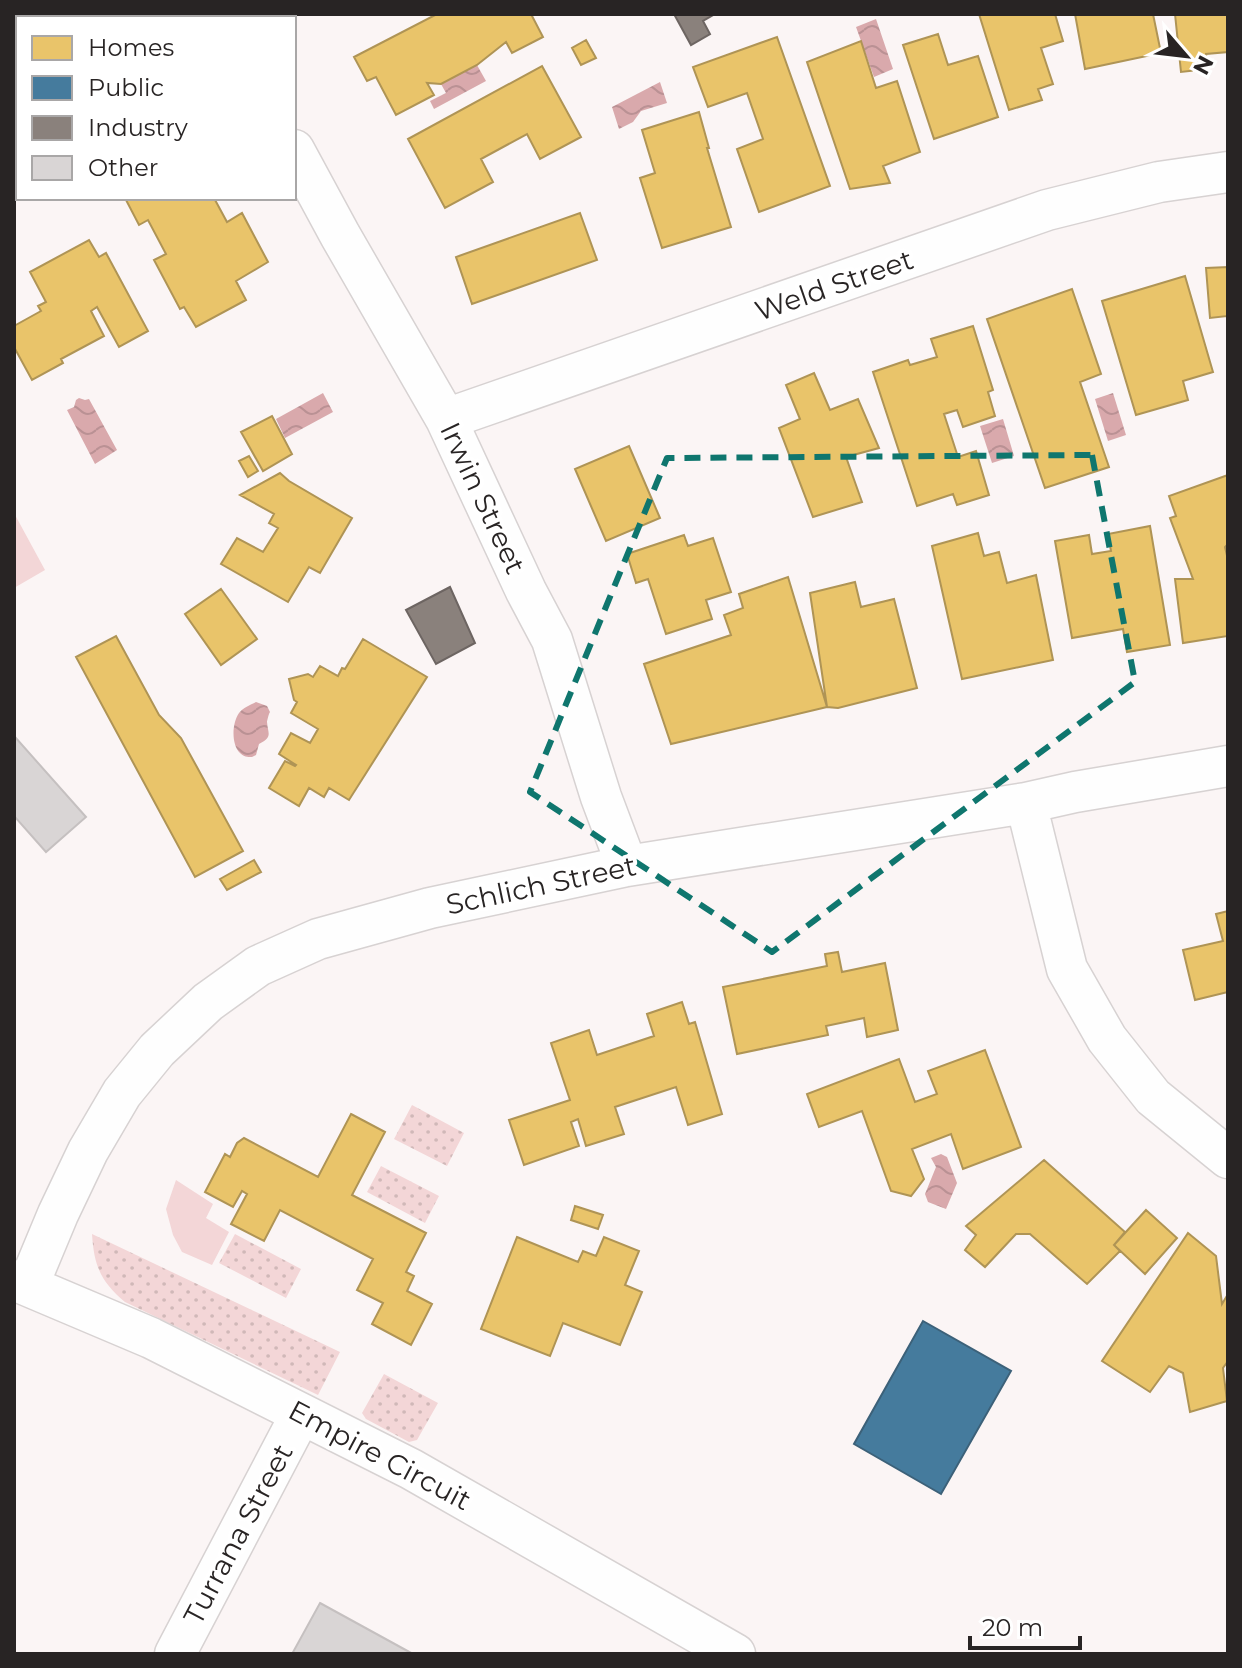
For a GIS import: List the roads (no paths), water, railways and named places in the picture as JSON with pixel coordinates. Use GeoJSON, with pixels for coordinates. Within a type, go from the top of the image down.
{"type":"FeatureCollection","features":[{"type":"Feature","properties":{"kind":"street","name":"Irwin Street"},"geometry":{"type":"LineString","coordinates":[[296,154],[446,419],[552,640],[601,797],[627,866]]}},
{"type":"Feature","properties":{"kind":"street","name":"Weld Street"},"geometry":{"type":"LineString","coordinates":[[446,419],[1047,210],[1159,182],[1228,172]]}},
{"type":"Feature","properties":{"kind":"street","name":"Schlich Street"},"geometry":{"type":"LineString","coordinates":[[21,1283],[88,1151],[122,1093],[157,1050],[208,1002],[258,966],[318,939],[430,908],[627,866],[1026,803],[1228,766]]}},
{"type":"Feature","properties":{"kind":"street"},"geometry":{"type":"LineString","coordinates":[[1026,803],[1067,969],[1107,1039],[1153,1097],[1228,1158]]}},
{"type":"Feature","properties":{"kind":"street","name":"Empire Circuit"},"geometry":{"type":"LineString","coordinates":[[21,1283],[151,1338],[411,1469],[735,1654]]}},
{"type":"Feature","properties":{"kind":"street","name":"Turrana Street"},"geometry":{"type":"LineString","coordinates":[[175,1654],[301,1414]]}},
{"type":"Feature","properties":{"kind":"water"},"geometry":{"type":"Polygon","coordinates":[[[876,19],[893,69],[874,77],[856,27],[876,19]]]}},
{"type":"Feature","properties":{"kind":"water"},"geometry":{"type":"Polygon","coordinates":[[[477,65],[486,81],[434,109],[430,101],[446,93],[441,84],[477,65]]]}},
{"type":"Feature","properties":{"kind":"water"},"geometry":{"type":"Polygon","coordinates":[[[660,82],[667,103],[641,111],[633,122],[619,129],[612,107],[660,82]]]}},
{"type":"Feature","properties":{"kind":"water"},"geometry":{"type":"Polygon","coordinates":[[[323,393],[333,412],[285,438],[276,419],[323,393]]]}},
{"type":"Feature","properties":{"kind":"water"},"geometry":{"type":"Polygon","coordinates":[[[1113,393],[1126,435],[1108,441],[1095,399],[1113,393]]]}},
{"type":"Feature","properties":{"kind":"water"},"geometry":{"type":"Polygon","coordinates":[[[79,398],[89,399],[117,450],[95,464],[67,410],[74,407],[79,398]]]}},
{"type":"Feature","properties":{"kind":"water"},"geometry":{"type":"Polygon","coordinates":[[[1003,419],[1014,456],[992,463],[980,426],[1003,419]]]}},
{"type":"Feature","properties":{"kind":"water"},"geometry":{"type":"Polygon","coordinates":[[[256,702],[267,706],[270,712],[267,722],[269,735],[259,744],[256,755],[247,757],[237,749],[234,728],[239,713],[256,702]]]}},
{"type":"Feature","properties":{"kind":"water"},"geometry":{"type":"Polygon","coordinates":[[[941,1154],[947,1157],[957,1183],[946,1209],[928,1202],[925,1194],[936,1167],[931,1158],[941,1154]]]}}]}
